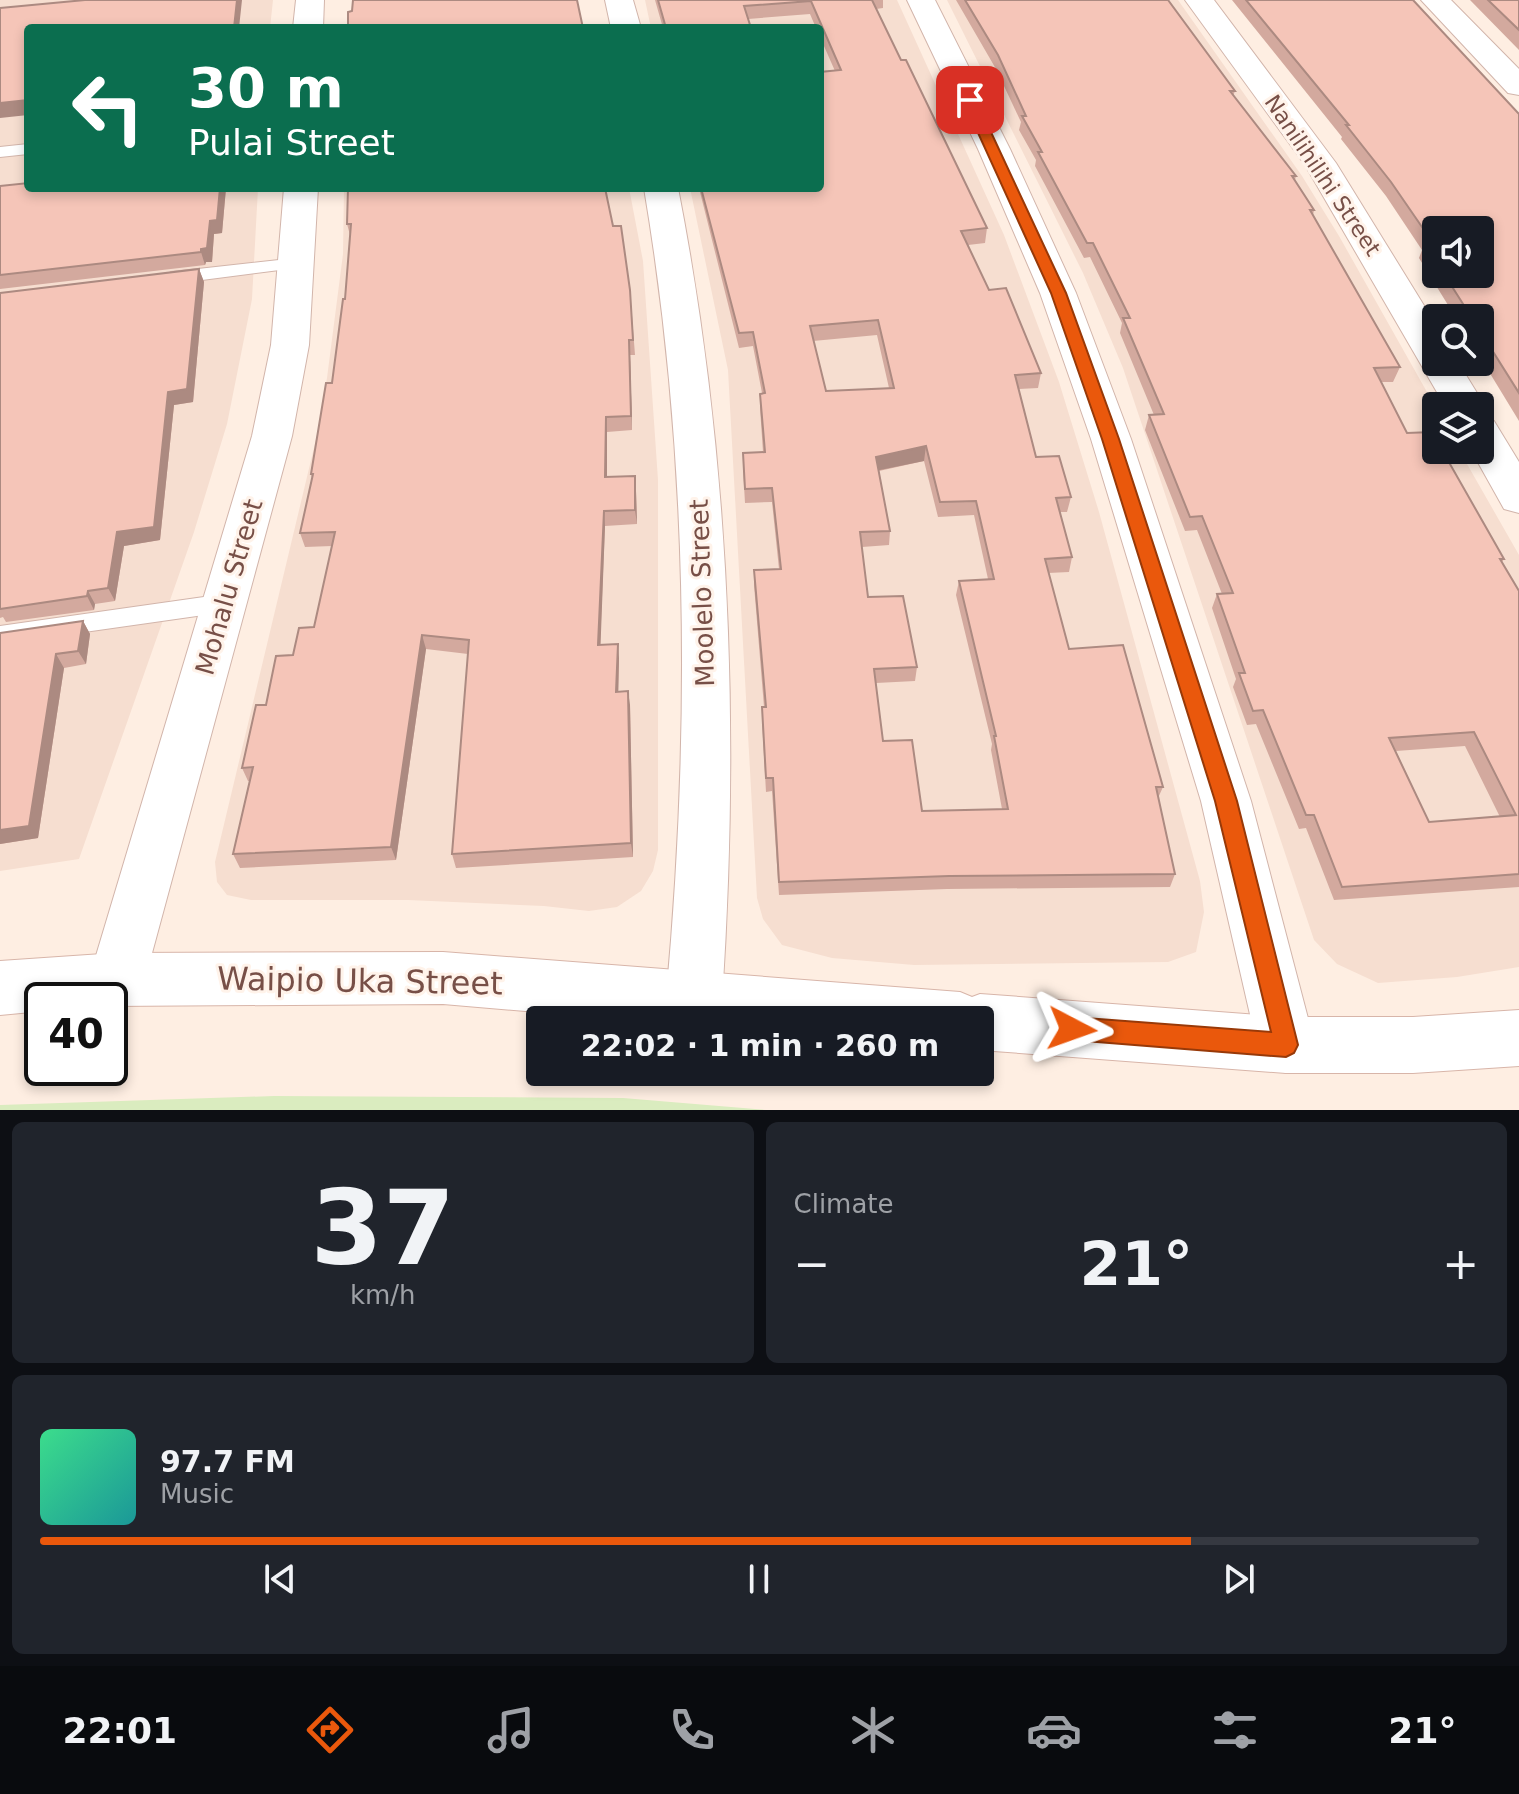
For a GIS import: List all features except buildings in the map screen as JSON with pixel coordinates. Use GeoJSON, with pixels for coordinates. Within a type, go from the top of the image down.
{"type":"FeatureCollection","features":[{"type":"Feature","properties":{"kind":"street"},"geometry":{"type":"LineString","coordinates":[[308,24],[310,0]]}},
{"type":"Feature","properties":{"kind":"street"},"geometry":{"type":"LineString","coordinates":[[619,0],[625,24]]}},
{"type":"Feature","properties":{"kind":"street"},"geometry":{"type":"LineString","coordinates":[[921,0],[994,149],[1058,293],[1111,439],[1226,801],[1286,1045]]}},
{"type":"Feature","properties":{"kind":"street","name":"Nanilihilihi Street"},"geometry":{"type":"LineString","coordinates":[[1199,0],[1320,163],[1422,333]]}},
{"type":"Feature","properties":{"kind":"street"},"geometry":{"type":"LineString","coordinates":[[1435,0],[1516,80]]}},
{"type":"Feature","properties":{"kind":"street","name":"Mohalu Street"},"geometry":{"type":"LineString","coordinates":[[117,979],[272,436],[290,345],[301,192]]}},
{"type":"Feature","properties":{"kind":"street","name":"Moolelo Street"},"geometry":{"type":"LineString","coordinates":[[662,192],[685,322],[703,550],[706,771],[702,908],[694,999]]}},
{"type":"Feature","properties":{"kind":"street"},"geometry":{"type":"LineString","coordinates":[[1494,455],[1519,498]]}},
{"type":"Feature","properties":{"kind":"street","name":"Waipio Uka Street"},"geometry":{"type":"LineString","coordinates":[[0,988],[117,979],[443,978],[783,1006]]}},
{"type":"Feature","properties":{"kind":"street"},"geometry":{"type":"LineString","coordinates":[[994,1023],[1286,1045],[1413,1045],[1519,1038]]}},
{"type":"Feature","properties":{"kind":"lane"},"geometry":{"type":"LineString","coordinates":[[0,152],[24,149]]}},
{"type":"Feature","properties":{"kind":"lane"},"geometry":{"type":"LineString","coordinates":[[157,279],[297,263]]}},
{"type":"Feature","properties":{"kind":"lane"},"geometry":{"type":"LineString","coordinates":[[0,635],[225,603]]}},
{"type":"Feature","properties":{"kind":"shaded area"},"geometry":{"type":"Polygon","coordinates":[[[0,0],[273,0],[270,24],[24,24],[24,192],[258,192],[252,299],[227,424],[194,532],[79,859],[0,871],[0,0]]]}},
{"type":"Feature","properties":{"kind":"shaded area"},"geometry":{"type":"Polygon","coordinates":[[[645,0],[897,0],[1004,235],[1059,382],[1099,512],[1200,881],[1204,912],[1196,952],[1168,962],[914,965],[832,958],[782,945],[763,919],[757,898],[728,370],[691,192],[824,192],[824,24],[650,24],[645,0]]]}},
{"type":"Feature","properties":{"kind":"shaded area"},"geometry":{"type":"Polygon","coordinates":[[[947,0],[1178,0],[1302,176],[1339,236],[1427,392],[1422,392],[1422,464],[1467,464],[1519,555],[1519,967],[1457,977],[1378,983],[1337,964],[1314,940],[1123,368],[1083,273],[947,0]]]}},
{"type":"Feature","properties":{"kind":"shaded area"},"geometry":{"type":"Polygon","coordinates":[[[344,192],[630,192],[643,261],[658,480],[658,850],[653,871],[641,891],[617,907],[589,911],[408,900],[251,900],[227,895],[217,882],[215,862],[317,435],[343,254],[344,192]]]}},
{"type":"Feature","properties":{"kind":"green space"},"geometry":{"type":"Polygon","coordinates":[[[274,1096],[623,1098],[766,1110],[0,1110],[0,1105],[274,1096]]]}},
{"type":"Feature","properties":{"kind":"route"},"geometry":{"type":"LineString","coordinates":[[970,100],[1058,293],[1111,439],[1226,801],[1286,1045],[1072,1029]]}}]}
